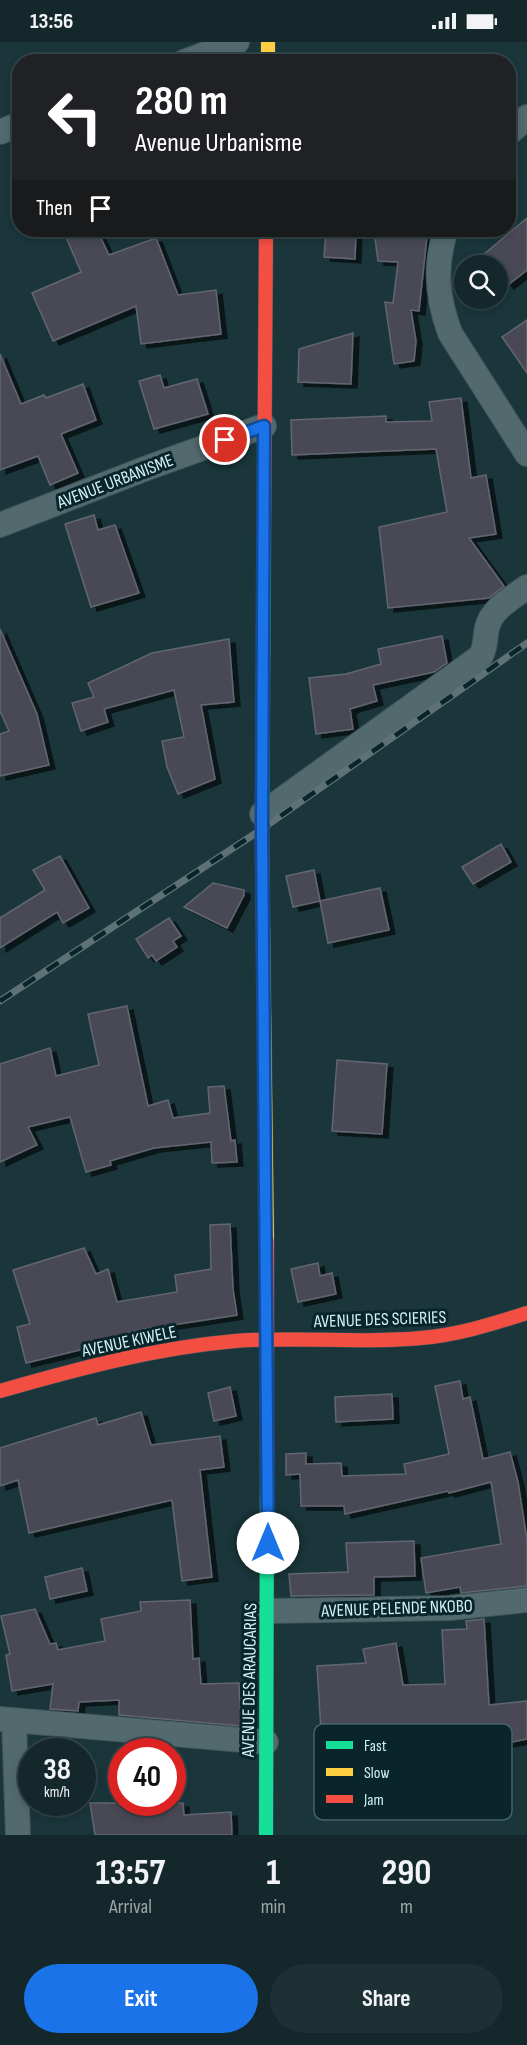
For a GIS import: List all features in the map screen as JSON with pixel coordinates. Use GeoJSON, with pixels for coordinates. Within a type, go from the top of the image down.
{"type":"FeatureCollection","features":[{"type":"Feature","properties":{"kind":"street"},"geometry":{"type":"LineString","coordinates":[[205,54],[237,42]]}},
{"type":"Feature","properties":{"kind":"street","name":"AVENUE DES ARAUCARIAS"},"geometry":{"type":"LineString","coordinates":[[266,237],[262,814],[268,1339],[266,1835]]}},
{"type":"Feature","properties":{"kind":"street"},"geometry":{"type":"LineString","coordinates":[[445,237],[438,268],[438,293],[450,333],[527,454]]}},
{"type":"Feature","properties":{"kind":"street","name":"AVENUE URBANISME"},"geometry":{"type":"LineString","coordinates":[[0,525],[264,426]]}},
{"type":"Feature","properties":{"kind":"street"},"geometry":{"type":"LineString","coordinates":[[262,814],[481,656],[486,644],[490,617],[527,587]]}},
{"type":"Feature","properties":{"kind":"street","name":"AVENUE DES SCIERIES"},"geometry":{"type":"LineString","coordinates":[[268,1339],[343,1341],[421,1338],[460,1333],[527,1313]]}},
{"type":"Feature","properties":{"kind":"street","name":"AVENUE KIWELE"},"geometry":{"type":"LineString","coordinates":[[0,1390],[104,1363],[176,1348],[268,1339]]}},
{"type":"Feature","properties":{"kind":"street","name":"AVENUE PELENDE NKOBO"},"geometry":{"type":"LineString","coordinates":[[268,1611],[450,1608],[527,1600]]}},
{"type":"Feature","properties":{"kind":"street"},"geometry":{"type":"LineString","coordinates":[[18,1835],[7,1720],[266,1742]]}},
{"type":"Feature","properties":{"kind":"building"},"geometry":{"type":"Polygon","coordinates":[[[527,218],[527,270],[508,285],[508,255],[483,255],[504,237],[516,237],[516,227],[527,218]]]}},
{"type":"Feature","properties":{"kind":"building"},"geometry":{"type":"Polygon","coordinates":[[[66,237],[100,237],[109,255],[156,238],[178,295],[216,290],[221,334],[141,344],[136,306],[53,341],[32,293],[81,272],[66,237]]]}},
{"type":"Feature","properties":{"kind":"building"},"geometry":{"type":"Polygon","coordinates":[[[325,237],[356,237],[355,259],[324,257],[325,237]]]}},
{"type":"Feature","properties":{"kind":"building"},"geometry":{"type":"Polygon","coordinates":[[[375,237],[427,237],[419,311],[411,310],[416,341],[414,361],[394,364],[385,302],[393,303],[398,262],[378,261],[375,237]]]}},
{"type":"Feature","properties":{"kind":"building"},"geometry":{"type":"Polygon","coordinates":[[[527,320],[527,373],[502,337],[527,320]]]}},
{"type":"Feature","properties":{"kind":"building"},"geometry":{"type":"Polygon","coordinates":[[[353,333],[351,384],[298,382],[299,349],[353,333]]]}},
{"type":"Feature","properties":{"kind":"building"},"geometry":{"type":"Polygon","coordinates":[[[0,354],[21,404],[44,395],[46,398],[83,384],[96,420],[61,434],[78,473],[50,485],[38,456],[0,470],[0,354]]]}},
{"type":"Feature","properties":{"kind":"building"},"geometry":{"type":"Polygon","coordinates":[[[160,375],[164,388],[197,379],[208,414],[154,429],[139,381],[160,375]]]}},
{"type":"Feature","properties":{"kind":"building"},"geometry":{"type":"Polygon","coordinates":[[[461,398],[471,478],[486,475],[496,534],[469,538],[504,586],[489,598],[388,608],[379,527],[447,512],[436,449],[292,455],[291,420],[386,416],[386,422],[432,421],[429,402],[461,398]]]}},
{"type":"Feature","properties":{"kind":"building"},"geometry":{"type":"Polygon","coordinates":[[[94,515],[98,530],[115,525],[139,593],[91,607],[65,524],[94,515]]]}},
{"type":"Feature","properties":{"kind":"building"},"geometry":{"type":"Polygon","coordinates":[[[0,629],[37,714],[49,765],[0,776],[0,734],[9,731],[0,711],[0,629]]]}},
{"type":"Feature","properties":{"kind":"building"},"geometry":{"type":"Polygon","coordinates":[[[442,636],[447,663],[434,672],[373,685],[377,701],[350,709],[353,729],[316,734],[309,678],[346,674],[381,664],[378,649],[442,636]]]}},
{"type":"Feature","properties":{"kind":"building"},"geometry":{"type":"Polygon","coordinates":[[[229,639],[234,702],[201,705],[215,779],[178,794],[167,767],[162,741],[184,737],[174,690],[104,709],[108,722],[81,731],[72,703],[94,697],[88,683],[152,653],[229,639]]]}},
{"type":"Feature","properties":{"kind":"building"},"geometry":{"type":"Polygon","coordinates":[[[501,844],[511,862],[473,884],[462,867],[501,844]]]}},
{"type":"Feature","properties":{"kind":"building"},"geometry":{"type":"Polygon","coordinates":[[[60,856],[89,908],[63,923],[57,912],[0,948],[0,918],[45,890],[33,870],[60,856]]]}},
{"type":"Feature","properties":{"kind":"building"},"geometry":{"type":"Polygon","coordinates":[[[314,870],[320,901],[293,907],[286,876],[314,870]]]}},
{"type":"Feature","properties":{"kind":"building"},"geometry":{"type":"Polygon","coordinates":[[[213,883],[244,890],[244,895],[227,928],[184,907],[213,883]]]}},
{"type":"Feature","properties":{"kind":"building"},"geometry":{"type":"Polygon","coordinates":[[[380,888],[389,930],[328,943],[320,901],[380,888]]]}},
{"type":"Feature","properties":{"kind":"building"},"geometry":{"type":"Polygon","coordinates":[[[169,918],[181,936],[173,941],[177,947],[156,961],[152,955],[148,958],[136,939],[169,918]]]}},
{"type":"Feature","properties":{"kind":"building"},"geometry":{"type":"Polygon","coordinates":[[[127,1006],[148,1106],[168,1100],[173,1118],[210,1113],[208,1087],[224,1086],[231,1141],[235,1140],[237,1162],[212,1163],[211,1142],[154,1148],[110,1161],[111,1165],[86,1172],[70,1117],[28,1127],[37,1145],[0,1162],[0,1064],[50,1048],[56,1076],[99,1065],[88,1014],[127,1006]]]}},
{"type":"Feature","properties":{"kind":"building"},"geometry":{"type":"Polygon","coordinates":[[[337,1060],[387,1064],[382,1134],[332,1131],[337,1060]]]}},
{"type":"Feature","properties":{"kind":"building"},"geometry":{"type":"Polygon","coordinates":[[[230,1224],[233,1289],[237,1315],[140,1330],[83,1345],[84,1349],[26,1363],[17,1327],[30,1324],[13,1270],[84,1248],[96,1274],[108,1269],[117,1302],[177,1292],[175,1275],[211,1269],[210,1225],[230,1224]]]}},
{"type":"Feature","properties":{"kind":"building"},"geometry":{"type":"Polygon","coordinates":[[[318,1263],[320,1276],[332,1273],[336,1294],[298,1302],[291,1269],[318,1263]]]}},
{"type":"Feature","properties":{"kind":"building"},"geometry":{"type":"Polygon","coordinates":[[[460,1381],[463,1399],[470,1397],[483,1459],[510,1452],[518,1482],[527,1540],[527,1586],[461,1593],[460,1587],[426,1593],[421,1558],[501,1544],[491,1482],[345,1514],[344,1506],[301,1506],[300,1474],[286,1475],[286,1454],[306,1453],[306,1464],[341,1463],[342,1476],[406,1474],[404,1464],[449,1454],[435,1386],[460,1381]]]}},
{"type":"Feature","properties":{"kind":"building"},"geometry":{"type":"Polygon","coordinates":[[[230,1387],[236,1416],[214,1421],[208,1393],[230,1387]]]}},
{"type":"Feature","properties":{"kind":"building"},"geometry":{"type":"Polygon","coordinates":[[[392,1394],[393,1419],[336,1422],[335,1397],[392,1394]]]}},
{"type":"Feature","properties":{"kind":"building"},"geometry":{"type":"Polygon","coordinates":[[[141,1412],[151,1445],[220,1436],[224,1467],[200,1470],[212,1577],[182,1581],[172,1500],[29,1533],[18,1480],[0,1486],[0,1448],[96,1418],[98,1425],[141,1412]]]}},
{"type":"Feature","properties":{"kind":"building"},"geometry":{"type":"Polygon","coordinates":[[[414,1541],[415,1576],[374,1577],[374,1595],[291,1596],[289,1574],[348,1572],[346,1543],[414,1541]]]}},
{"type":"Feature","properties":{"kind":"building"},"geometry":{"type":"Polygon","coordinates":[[[82,1568],[87,1591],[50,1599],[45,1577],[82,1568]]]}},
{"type":"Feature","properties":{"kind":"building"},"geometry":{"type":"Polygon","coordinates":[[[190,1600],[193,1659],[199,1658],[201,1684],[239,1683],[241,1726],[119,1715],[119,1700],[79,1702],[78,1711],[50,1709],[53,1684],[12,1691],[6,1655],[10,1654],[1,1616],[35,1609],[50,1644],[56,1643],[58,1650],[105,1641],[101,1619],[141,1611],[140,1602],[190,1600]]]}},
{"type":"Feature","properties":{"kind":"building"},"geometry":{"type":"Polygon","coordinates":[[[484,1619],[489,1705],[527,1701],[527,1739],[512,1742],[512,1724],[321,1724],[317,1666],[366,1663],[363,1649],[396,1643],[403,1685],[445,1684],[442,1630],[467,1629],[466,1621],[484,1619]]]}},
{"type":"Feature","properties":{"kind":"building"},"geometry":{"type":"Polygon","coordinates":[[[96,1803],[108,1803],[108,1816],[186,1816],[231,1812],[232,1835],[95,1835],[92,1816],[96,1816],[96,1803]]]}},
{"type":"Feature","properties":{"kind":"railway"},"geometry":{"type":"LineString","coordinates":[[0,1001],[262,829],[527,643]]}},
{"type":"Feature","properties":{"kind":"traffic: fast"},"geometry":{"type":"LineString","coordinates":[[262,841],[264,528]]}},
{"type":"Feature","properties":{"kind":"traffic: fast"},"geometry":{"type":"LineString","coordinates":[[266,1835],[267,1481]]}},
{"type":"Feature","properties":{"kind":"traffic: slow"},"geometry":{"type":"LineString","coordinates":[[268,42],[268,54]]}},
{"type":"Feature","properties":{"kind":"traffic: slow"},"geometry":{"type":"LineString","coordinates":[[262,841],[267,1241]]}},
{"type":"Feature","properties":{"kind":"traffic: jam"},"geometry":{"type":"LineString","coordinates":[[264,528],[266,237]]}},
{"type":"Feature","properties":{"kind":"traffic: jam"},"geometry":{"type":"LineString","coordinates":[[267,1241],[267,1481]]}},
{"type":"Feature","properties":{"kind":"traffic: jam"},"geometry":{"type":"LineString","coordinates":[[0,1391],[116,1360],[205,1344],[282,1339],[398,1340],[435,1337],[462,1332],[527,1313]]}},
{"type":"Feature","properties":{"kind":"route"},"geometry":{"type":"LineString","coordinates":[[225,440],[264,426],[262,829],[268,1543]]}}]}
